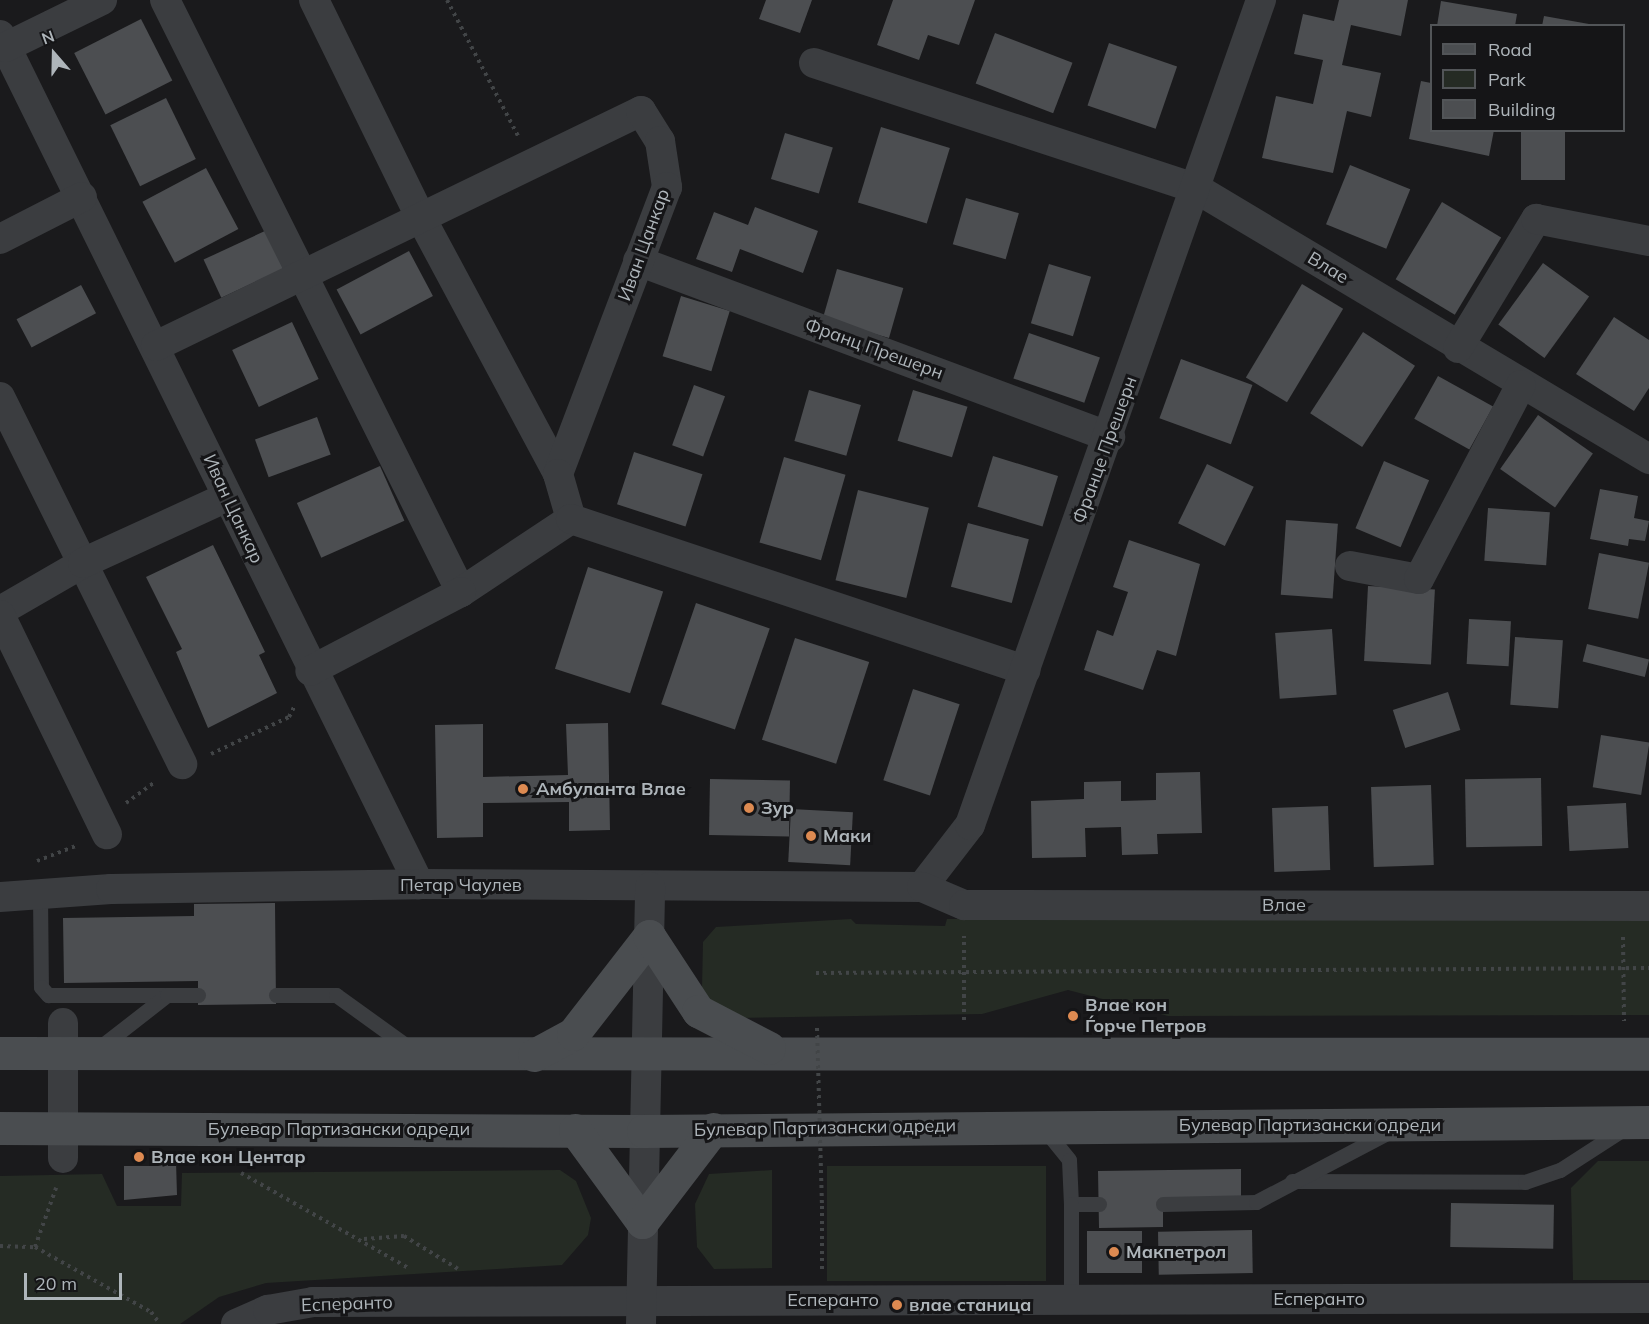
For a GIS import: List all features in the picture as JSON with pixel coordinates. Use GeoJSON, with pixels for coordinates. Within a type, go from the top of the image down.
{"type":"FeatureCollection","features":[{"type":"Feature","properties":{"kind":"street","name":"Иван Цанкар"},"geometry":{"type":"LineString","coordinates":[[102,0],[3,41],[156,346],[310,671],[419,884]]}},
{"type":"Feature","properties":{"kind":"street"},"geometry":{"type":"LineString","coordinates":[[165,0],[461,592]]}},
{"type":"Feature","properties":{"kind":"street"},"geometry":{"type":"LineString","coordinates":[[314,0],[421,218],[558,474],[571,519]]}},
{"type":"Feature","properties":{"kind":"street","name":"Францe Прешерн"},"geometry":{"type":"LineString","coordinates":[[922,887],[970,825],[1110,437],[1261,0]]}},
{"type":"Feature","properties":{"kind":"street"},"geometry":{"type":"LineString","coordinates":[[814,63],[1197,189]]}},
{"type":"Feature","properties":{"kind":"street","name":"Иван Цанкар"},"geometry":{"type":"LineString","coordinates":[[156,346],[301,272],[421,218],[641,111],[660,141],[667,187],[558,474]]}},
{"type":"Feature","properties":{"kind":"street","name":"Влае"},"geometry":{"type":"LineString","coordinates":[[1197,189],[1458,348],[1649,459]]}},
{"type":"Feature","properties":{"kind":"street"},"geometry":{"type":"LineString","coordinates":[[0,239],[82,197]]}},
{"type":"Feature","properties":{"kind":"street"},"geometry":{"type":"LineString","coordinates":[[1458,348],[1536,219],[1649,241]]}},
{"type":"Feature","properties":{"kind":"street","name":"Франц Прешерн"},"geometry":{"type":"LineString","coordinates":[[638,261],[1110,437]]}},
{"type":"Feature","properties":{"kind":"street"},"geometry":{"type":"LineString","coordinates":[[1350,566],[1419,579],[1521,385]]}},
{"type":"Feature","properties":{"kind":"street"},"geometry":{"type":"LineString","coordinates":[[0,397],[182,764]]}},
{"type":"Feature","properties":{"kind":"street"},"geometry":{"type":"LineString","coordinates":[[107,834],[0,613],[83,563],[227,497]]}},
{"type":"Feature","properties":{"kind":"street"},"geometry":{"type":"LineString","coordinates":[[310,671],[461,592],[571,519]]}},
{"type":"Feature","properties":{"kind":"street"},"geometry":{"type":"LineString","coordinates":[[571,519],[1026,670]]}},
{"type":"Feature","properties":{"kind":"street","name":"Петар Чаулев"},"geometry":{"type":"LineString","coordinates":[[0,897],[419,884],[922,887]]}},
{"type":"Feature","properties":{"kind":"street"},"geometry":{"type":"LineString","coordinates":[[641,1314],[643,1131],[650,887]]}},
{"type":"Feature","properties":{"kind":"street","name":"Влае"},"geometry":{"type":"LineString","coordinates":[[922,887],[964,905],[1636,906]]}},
{"type":"Feature","properties":{"kind":"street"},"geometry":{"type":"LineString","coordinates":[[649,936],[698,1011],[737,1035],[785,1054]]}},
{"type":"Feature","properties":{"kind":"street"},"geometry":{"type":"LineString","coordinates":[[533,1056],[573,1034],[649,936]]}},
{"type":"Feature","properties":{"kind":"street"},"geometry":{"type":"LineString","coordinates":[[0,1053],[73,1043],[420,1056],[1649,1054]]}},
{"type":"Feature","properties":{"kind":"street"},"geometry":{"type":"LineString","coordinates":[[63,1143],[73,1043]]}},
{"type":"Feature","properties":{"kind":"street","name":"Булевар Партизански одреди"},"geometry":{"type":"LineString","coordinates":[[0,1128],[63,1143],[574,1130],[1641,1122]]}},
{"type":"Feature","properties":{"kind":"street"},"geometry":{"type":"LineString","coordinates":[[642,1222],[713,1129]]}},
{"type":"Feature","properties":{"kind":"street"},"geometry":{"type":"LineString","coordinates":[[574,1130],[642,1222]]}},
{"type":"Feature","properties":{"kind":"street","name":"Есперанто"},"geometry":{"type":"LineString","coordinates":[[236,1324],[268,1310],[313,1302],[641,1314],[822,1300],[910,1312],[1071,1300],[1258,1312],[1598,1311],[1649,1298]]}},
{"type":"Feature","properties":{"kind":"lane"},"geometry":{"type":"LineString","coordinates":[[40,895],[41,987],[48,995],[198,995]]}},
{"type":"Feature","properties":{"kind":"lane"},"geometry":{"type":"LineString","coordinates":[[73,1043],[167,995]]}},
{"type":"Feature","properties":{"kind":"lane"},"geometry":{"type":"LineString","coordinates":[[276,995],[336,995],[420,1056]]}},
{"type":"Feature","properties":{"kind":"lane"},"geometry":{"type":"LineString","coordinates":[[1292,1181],[1525,1182],[1560,1170],[1641,1122]]}},
{"type":"Feature","properties":{"kind":"lane"},"geometry":{"type":"LineString","coordinates":[[1041,1125],[1070,1160],[1071,1300]]}},
{"type":"Feature","properties":{"kind":"lane"},"geometry":{"type":"LineString","coordinates":[[1163,1204],[1256,1202],[1402,1125]]}},
{"type":"Feature","properties":{"kind":"lane"},"geometry":{"type":"LineString","coordinates":[[1071,1204],[1099,1204]]}},
{"type":"Feature","properties":{"kind":"path"},"geometry":{"type":"LineString","coordinates":[[447,0],[532,163]]}},
{"type":"Feature","properties":{"kind":"path"},"geometry":{"type":"LineString","coordinates":[[964,905],[964,1020]]}},
{"type":"Feature","properties":{"kind":"path"},"geometry":{"type":"LineString","coordinates":[[1624,1021],[1624,968],[1636,906]]}},
{"type":"Feature","properties":{"kind":"path"},"geometry":{"type":"LineString","coordinates":[[816,974],[1649,968]]}},
{"type":"Feature","properties":{"kind":"path"},"geometry":{"type":"LineString","coordinates":[[817,1028],[822,1300]]}},
{"type":"Feature","properties":{"kind":"path"},"geometry":{"type":"LineString","coordinates":[[35,1247],[63,1143]]}},
{"type":"Feature","properties":{"kind":"path"},"geometry":{"type":"LineString","coordinates":[[241,1173],[363,1239],[416,1273]]}},
{"type":"Feature","properties":{"kind":"path"},"geometry":{"type":"LineString","coordinates":[[363,1239],[404,1236],[464,1273]]}},
{"type":"Feature","properties":{"kind":"path"},"geometry":{"type":"LineString","coordinates":[[0,1246],[35,1247],[151,1312],[160,1324]]}},
{"type":"Feature","properties":{"kind":"green space"},"geometry":{"type":"Polygon","coordinates":[[[851,919],[856,924],[945,926],[947,919],[1649,920],[1649,1015],[1168,1016],[1068,990],[982,1014],[737,1018],[709,1000],[702,988],[703,942],[716,927],[851,919]]]}},
{"type":"Feature","properties":{"kind":"green space"},"geometry":{"type":"Polygon","coordinates":[[[1598,1161],[1649,1161],[1649,1280],[1573,1280],[1571,1188],[1598,1161]]]}},
{"type":"Feature","properties":{"kind":"green space"},"geometry":{"type":"Polygon","coordinates":[[[827,1166],[1046,1166],[1046,1281],[827,1281],[827,1166]]]}},
{"type":"Feature","properties":{"kind":"green space"},"geometry":{"type":"Polygon","coordinates":[[[560,1170],[576,1181],[591,1218],[588,1235],[562,1265],[266,1283],[219,1297],[180,1324],[0,1324],[0,1176],[102,1174],[117,1206],[181,1206],[182,1173],[560,1170]]]}},
{"type":"Feature","properties":{"kind":"green space"},"geometry":{"type":"Polygon","coordinates":[[[772,1170],[772,1268],[714,1269],[697,1247],[695,1204],[709,1174],[772,1170]]]}},
{"type":"Feature","properties":{"kind":"building"},"geometry":{"type":"Polygon","coordinates":[[[766,0],[812,0],[800,33],[759,19],[766,0]]]}},
{"type":"Feature","properties":{"kind":"building"},"geometry":{"type":"Polygon","coordinates":[[[893,0],[975,0],[959,45],[928,35],[919,60],[877,45],[893,0]]]}},
{"type":"Feature","properties":{"kind":"building"},"geometry":{"type":"Polygon","coordinates":[[[1339,0],[1408,0],[1401,36],[1351,25],[1342,65],[1381,73],[1371,117],[1347,111],[1333,173],[1262,158],[1276,96],[1313,104],[1323,60],[1294,54],[1303,14],[1334,21],[1339,0]]]}},
{"type":"Feature","properties":{"kind":"building"},"geometry":{"type":"Polygon","coordinates":[[[1441,1],[1517,14],[1515,24],[1437,24],[1441,1]]]}},
{"type":"Feature","properties":{"kind":"building"},"geometry":{"type":"Polygon","coordinates":[[[1544,16],[1589,24],[1542,24],[1544,16]]]}},
{"type":"Feature","properties":{"kind":"building"},"geometry":{"type":"Polygon","coordinates":[[[141,19],[172,80],[105,115],[74,53],[141,19]]]}},
{"type":"Feature","properties":{"kind":"building"},"geometry":{"type":"Polygon","coordinates":[[[995,33],[1072,63],[1053,113],[976,83],[995,33]]]}},
{"type":"Feature","properties":{"kind":"building"},"geometry":{"type":"Polygon","coordinates":[[[1109,43],[1177,66],[1156,129],[1088,105],[1109,43]]]}},
{"type":"Feature","properties":{"kind":"building"},"geometry":{"type":"Polygon","coordinates":[[[1421,81],[1430,83],[1430,132],[1494,132],[1489,156],[1409,139],[1421,81]]]}},
{"type":"Feature","properties":{"kind":"building"},"geometry":{"type":"Polygon","coordinates":[[[166,98],[196,159],[140,186],[110,125],[166,98]]]}},
{"type":"Feature","properties":{"kind":"building"},"geometry":{"type":"Polygon","coordinates":[[[881,127],[950,148],[927,224],[858,203],[881,127]]]}},
{"type":"Feature","properties":{"kind":"building"},"geometry":{"type":"Polygon","coordinates":[[[1521,132],[1565,132],[1565,180],[1521,180],[1521,132]]]}},
{"type":"Feature","properties":{"kind":"building"},"geometry":{"type":"Polygon","coordinates":[[[785,133],[833,148],[819,194],[771,179],[785,133]]]}},
{"type":"Feature","properties":{"kind":"building"},"geometry":{"type":"Polygon","coordinates":[[[1350,165],[1410,189],[1386,249],[1326,224],[1350,165]]]}},
{"type":"Feature","properties":{"kind":"building"},"geometry":{"type":"Polygon","coordinates":[[[206,168],[238,229],[175,263],[142,202],[206,168]]]}},
{"type":"Feature","properties":{"kind":"building"},"geometry":{"type":"Polygon","coordinates":[[[966,198],[1019,213],[1006,259],[953,244],[966,198]]]}},
{"type":"Feature","properties":{"kind":"building"},"geometry":{"type":"Polygon","coordinates":[[[1442,202],[1501,238],[1455,315],[1396,279],[1442,202]]]}},
{"type":"Feature","properties":{"kind":"building"},"geometry":{"type":"Polygon","coordinates":[[[755,207],[818,231],[803,273],[740,249],[732,272],[696,259],[714,212],[748,225],[755,207]]]}},
{"type":"Feature","properties":{"kind":"building"},"geometry":{"type":"Polygon","coordinates":[[[267,230],[285,268],[221,298],[204,260],[267,230]]]}},
{"type":"Feature","properties":{"kind":"building"},"geometry":{"type":"Polygon","coordinates":[[[409,251],[433,296],[361,335],[337,289],[409,251]]]}},
{"type":"Feature","properties":{"kind":"building"},"geometry":{"type":"Polygon","coordinates":[[[1543,263],[1589,297],[1544,358],[1498,324],[1543,263]]]}},
{"type":"Feature","properties":{"kind":"building"},"geometry":{"type":"Polygon","coordinates":[[[1049,264],[1091,277],[1073,336],[1031,323],[1049,264]]]}},
{"type":"Feature","properties":{"kind":"building"},"geometry":{"type":"Polygon","coordinates":[[[837,269],[903,288],[889,338],[823,319],[837,269]]]}},
{"type":"Feature","properties":{"kind":"building"},"geometry":{"type":"Polygon","coordinates":[[[1302,284],[1343,309],[1287,402],[1246,377],[1302,284]]]}},
{"type":"Feature","properties":{"kind":"building"},"geometry":{"type":"Polygon","coordinates":[[[81,285],[96,313],[32,348],[17,319],[81,285]]]}},
{"type":"Feature","properties":{"kind":"building"},"geometry":{"type":"Polygon","coordinates":[[[681,296],[730,311],[711,371],[663,356],[681,296]]]}},
{"type":"Feature","properties":{"kind":"building"},"geometry":{"type":"Polygon","coordinates":[[[1614,317],[1649,340],[1649,388],[1634,411],[1576,374],[1614,317]]]}},
{"type":"Feature","properties":{"kind":"building"},"geometry":{"type":"Polygon","coordinates":[[[292,322],[319,379],[259,407],[232,350],[292,322]]]}},
{"type":"Feature","properties":{"kind":"building"},"geometry":{"type":"Polygon","coordinates":[[[1363,332],[1415,366],[1362,447],[1310,413],[1363,332]]]}},
{"type":"Feature","properties":{"kind":"building"},"geometry":{"type":"Polygon","coordinates":[[[1029,333],[1100,357],[1084,403],[1013,378],[1029,333]]]}},
{"type":"Feature","properties":{"kind":"building"},"geometry":{"type":"Polygon","coordinates":[[[1181,359],[1252,385],[1231,444],[1159,418],[1181,359]]]}},
{"type":"Feature","properties":{"kind":"building"},"geometry":{"type":"Polygon","coordinates":[[[1438,376],[1493,407],[1469,449],[1414,419],[1438,376]]]}},
{"type":"Feature","properties":{"kind":"building"},"geometry":{"type":"Polygon","coordinates":[[[694,385],[725,396],[703,456],[672,445],[694,385]]]}},
{"type":"Feature","properties":{"kind":"building"},"geometry":{"type":"Polygon","coordinates":[[[809,390],[861,405],[846,456],[794,441],[809,390]]]}},
{"type":"Feature","properties":{"kind":"building"},"geometry":{"type":"Polygon","coordinates":[[[913,390],[968,407],[952,457],[898,441],[913,390]]]}},
{"type":"Feature","properties":{"kind":"building"},"geometry":{"type":"Polygon","coordinates":[[[1538,415],[1593,453],[1555,507],[1500,469],[1538,415]]]}},
{"type":"Feature","properties":{"kind":"building"},"geometry":{"type":"Polygon","coordinates":[[[317,417],[331,455],[269,477],[255,440],[317,417]]]}},
{"type":"Feature","properties":{"kind":"building"},"geometry":{"type":"Polygon","coordinates":[[[634,452],[702,474],[685,527],[617,504],[634,452]]]}},
{"type":"Feature","properties":{"kind":"building"},"geometry":{"type":"Polygon","coordinates":[[[993,456],[1058,476],[1043,527],[978,507],[993,456]]]}},
{"type":"Feature","properties":{"kind":"building"},"geometry":{"type":"Polygon","coordinates":[[[784,457],[846,475],[821,560],[759,543],[784,457]]]}},
{"type":"Feature","properties":{"kind":"building"},"geometry":{"type":"Polygon","coordinates":[[[1384,461],[1429,480],[1401,547],[1355,528],[1384,461]]]}},
{"type":"Feature","properties":{"kind":"building"},"geometry":{"type":"Polygon","coordinates":[[[1207,464],[1254,487],[1225,546],[1178,523],[1207,464]]]}},
{"type":"Feature","properties":{"kind":"building"},"geometry":{"type":"Polygon","coordinates":[[[380,466],[404,521],[321,558],[297,503],[380,466]]]}},
{"type":"Feature","properties":{"kind":"building"},"geometry":{"type":"Polygon","coordinates":[[[1600,489],[1638,496],[1634,518],[1649,521],[1645,541],[1629,539],[1628,546],[1590,539],[1600,489]]]}},
{"type":"Feature","properties":{"kind":"building"},"geometry":{"type":"Polygon","coordinates":[[[858,490],[929,508],[906,598],[836,580],[858,490]]]}},
{"type":"Feature","properties":{"kind":"building"},"geometry":{"type":"Polygon","coordinates":[[[1488,508],[1550,512],[1546,565],[1484,561],[1488,508]]]}},
{"type":"Feature","properties":{"kind":"building"},"geometry":{"type":"Polygon","coordinates":[[[1286,520],[1338,524],[1333,598],[1281,595],[1286,520]]]}},
{"type":"Feature","properties":{"kind":"building"},"geometry":{"type":"Polygon","coordinates":[[[968,523],[1029,539],[1012,603],[951,587],[968,523]]]}},
{"type":"Feature","properties":{"kind":"building"},"geometry":{"type":"Polygon","coordinates":[[[1129,540],[1200,564],[1176,656],[1157,650],[1143,690],[1084,670],[1097,630],[1113,636],[1128,592],[1113,587],[1129,540]]]}},
{"type":"Feature","properties":{"kind":"building"},"geometry":{"type":"Polygon","coordinates":[[[213,545],[265,652],[259,655],[277,693],[208,728],[176,652],[182,649],[146,577],[213,545]]]}},
{"type":"Feature","properties":{"kind":"building"},"geometry":{"type":"Polygon","coordinates":[[[1599,553],[1649,563],[1638,619],[1588,609],[1599,553]]]}},
{"type":"Feature","properties":{"kind":"building"},"geometry":{"type":"Polygon","coordinates":[[[588,567],[663,591],[630,693],[555,669],[588,567]]]}},
{"type":"Feature","properties":{"kind":"building"},"geometry":{"type":"Polygon","coordinates":[[[1368,586],[1435,590],[1431,664],[1364,661],[1368,586]]]}},
{"type":"Feature","properties":{"kind":"building"},"geometry":{"type":"Polygon","coordinates":[[[696,603],[770,628],[735,730],[661,704],[696,603]]]}},
{"type":"Feature","properties":{"kind":"building"},"geometry":{"type":"Polygon","coordinates":[[[1469,619],[1511,621],[1509,666],[1467,664],[1469,619]]]}},
{"type":"Feature","properties":{"kind":"building"},"geometry":{"type":"Polygon","coordinates":[[[1332,629],[1337,695],[1280,699],[1275,633],[1332,629]]]}},
{"type":"Feature","properties":{"kind":"building"},"geometry":{"type":"Polygon","coordinates":[[[1515,637],[1563,640],[1558,708],[1510,705],[1515,637]]]}},
{"type":"Feature","properties":{"kind":"building"},"geometry":{"type":"Polygon","coordinates":[[[795,638],[869,662],[836,764],[762,740],[795,638]]]}},
{"type":"Feature","properties":{"kind":"building"},"geometry":{"type":"Polygon","coordinates":[[[1587,644],[1649,659],[1645,677],[1583,661],[1587,644]]]}},
{"type":"Feature","properties":{"kind":"building"},"geometry":{"type":"Polygon","coordinates":[[[913,689],[960,704],[930,795],[883,780],[913,689]]]}},
{"type":"Feature","properties":{"kind":"building"},"geometry":{"type":"Polygon","coordinates":[[[1448,692],[1460,730],[1405,748],[1393,710],[1448,692]]]}},
{"type":"Feature","properties":{"kind":"building","name":"Амбуланта Влае"},"geometry":{"type":"Polygon","coordinates":[[[608,723],[610,830],[569,831],[569,802],[483,803],[483,837],[437,838],[435,725],[483,724],[483,777],[568,775],[566,724],[608,723]]]}},
{"type":"Feature","properties":{"kind":"building"},"geometry":{"type":"Polygon","coordinates":[[[1601,735],[1649,743],[1641,795],[1593,787],[1601,735]]]}},
{"type":"Feature","properties":{"kind":"building"},"geometry":{"type":"Polygon","coordinates":[[[1200,772],[1202,833],[1157,834],[1158,854],[1122,855],[1121,827],[1085,828],[1086,857],[1032,858],[1031,801],[1084,799],[1084,782],[1121,781],[1121,801],[1156,800],[1156,773],[1200,772]]]}},
{"type":"Feature","properties":{"kind":"building"},"geometry":{"type":"Polygon","coordinates":[[[1541,778],[1542,846],[1466,847],[1465,779],[1541,778]]]}},
{"type":"Feature","properties":{"kind":"building","name":"Зур"},"geometry":{"type":"Polygon","coordinates":[[[710,779],[790,780],[789,836],[709,835],[710,779]]]}},
{"type":"Feature","properties":{"kind":"building"},"geometry":{"type":"Polygon","coordinates":[[[1431,785],[1434,865],[1374,867],[1371,787],[1431,785]]]}},
{"type":"Feature","properties":{"kind":"building"},"geometry":{"type":"Polygon","coordinates":[[[1626,803],[1628,848],[1569,851],[1567,806],[1626,803]]]}},
{"type":"Feature","properties":{"kind":"building"},"geometry":{"type":"Polygon","coordinates":[[[1328,806],[1330,870],[1274,872],[1272,808],[1328,806]]]}},
{"type":"Feature","properties":{"kind":"building","name":"Маки"},"geometry":{"type":"Polygon","coordinates":[[[791,809],[853,812],[850,865],[788,862],[791,809]]]}},
{"type":"Feature","properties":{"kind":"building"},"geometry":{"type":"Polygon","coordinates":[[[275,903],[276,1004],[198,1005],[198,981],[64,983],[63,918],[194,916],[194,904],[275,903]]]}},
{"type":"Feature","properties":{"kind":"building"},"geometry":{"type":"Polygon","coordinates":[[[156,1161],[176,1161],[177,1195],[124,1200],[124,1166],[156,1166],[156,1161]]]}},
{"type":"Feature","properties":{"kind":"building","name":"Макпетрол"},"geometry":{"type":"Polygon","coordinates":[[[1241,1169],[1241,1201],[1163,1203],[1163,1227],[1099,1228],[1098,1171],[1241,1169]]]}},
{"type":"Feature","properties":{"kind":"building"},"geometry":{"type":"Polygon","coordinates":[[[1451,1203],[1554,1205],[1553,1249],[1450,1247],[1451,1203]]]}},
{"type":"Feature","properties":{"kind":"building"},"geometry":{"type":"Polygon","coordinates":[[[1252,1230],[1253,1273],[1159,1275],[1158,1232],[1252,1230]]]}},
{"type":"Feature","properties":{"kind":"building","name":"Макпетрол"},"geometry":{"type":"Polygon","coordinates":[[[1087,1231],[1142,1231],[1142,1273],[1087,1273],[1087,1231]]]}},
{"type":"Feature","properties":{"kind":"place","name":"Амбуланта Влае"},"geometry":{"type":"Point","coordinates":[523,789]}},
{"type":"Feature","properties":{"kind":"place","name":"Зур"},"geometry":{"type":"Point","coordinates":[749,808]}},
{"type":"Feature","properties":{"kind":"place","name":"Маки"},"geometry":{"type":"Point","coordinates":[811,836]}},
{"type":"Feature","properties":{"kind":"place","name":"Влае кон Ѓорче Петров"},"geometry":{"type":"Point","coordinates":[1073,1016]}},
{"type":"Feature","properties":{"kind":"place","name":"Влае кон Центар"},"geometry":{"type":"Point","coordinates":[139,1157]}},
{"type":"Feature","properties":{"kind":"place","name":"Макпетрол"},"geometry":{"type":"Point","coordinates":[1114,1252]}},
{"type":"Feature","properties":{"kind":"place","name":"влае станица"},"geometry":{"type":"Point","coordinates":[897,1305]}}]}
